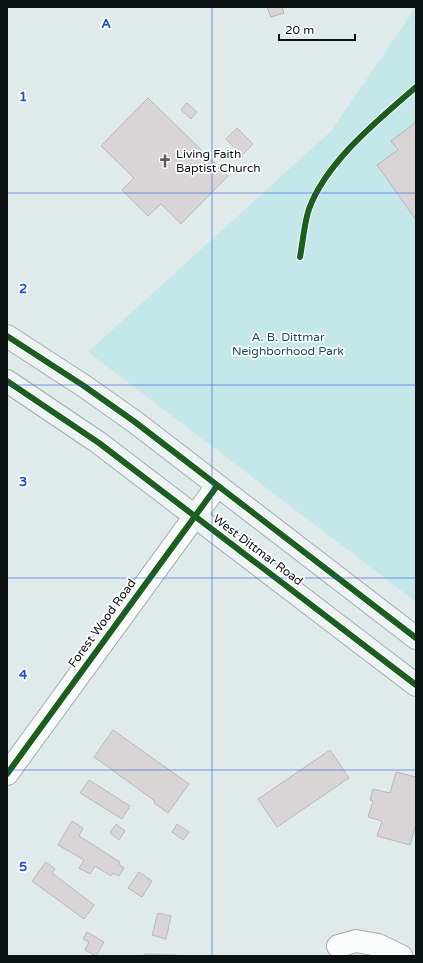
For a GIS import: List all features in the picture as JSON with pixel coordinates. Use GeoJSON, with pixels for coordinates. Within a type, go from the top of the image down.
{"type":"FeatureCollection","features":[{"type":"Feature","properties":{"kind":"street"},"geometry":{"type":"LineString","coordinates":[[7,336],[84,386],[135,422],[216,486],[416,638]]}},
{"type":"Feature","properties":{"kind":"street","name":"West Dittmar Road"},"geometry":{"type":"LineString","coordinates":[[7,381],[100,443],[416,685]]}},
{"type":"Feature","properties":{"kind":"street","name":"Forest Wood Road"},"geometry":{"type":"LineString","coordinates":[[7,774],[216,486]]}},
{"type":"Feature","properties":{"kind":"street"},"geometry":{"type":"LineString","coordinates":[[338,946],[356,941],[378,945],[401,956]]}},
{"type":"Feature","properties":{"kind":"green space","name":"A. B. Dittmar Neighborhood Park"},"geometry":{"type":"Polygon","coordinates":[[[416,7],[416,602],[88,352],[331,131],[416,7]]]}},
{"type":"Feature","properties":{"kind":"building"},"geometry":{"type":"Polygon","coordinates":[[[267,7],[282,7],[284,13],[271,17],[267,7]]]}},
{"type":"Feature","properties":{"kind":"building","name":"Living Faith Baptist Church"},"geometry":{"type":"Polygon","coordinates":[[[148,98],[228,176],[181,224],[161,204],[148,216],[122,190],[134,178],[101,146],[148,98]]]}},
{"type":"Feature","properties":{"kind":"building"},"geometry":{"type":"Polygon","coordinates":[[[187,103],[197,112],[191,119],[181,110],[187,103]]]}},
{"type":"Feature","properties":{"kind":"building"},"geometry":{"type":"Polygon","coordinates":[[[416,122],[416,220],[377,165],[398,150],[391,141],[416,122]]]}},
{"type":"Feature","properties":{"kind":"building"},"geometry":{"type":"Polygon","coordinates":[[[237,128],[253,144],[242,155],[226,139],[237,128]]]}},
{"type":"Feature","properties":{"kind":"building"},"geometry":{"type":"Polygon","coordinates":[[[113,730],[189,784],[168,813],[154,803],[155,801],[94,757],[113,730]]]}},
{"type":"Feature","properties":{"kind":"building"},"geometry":{"type":"Polygon","coordinates":[[[330,750],[349,778],[277,827],[258,799],[330,750]]]}},
{"type":"Feature","properties":{"kind":"building"},"geometry":{"type":"Polygon","coordinates":[[[396,772],[416,777],[416,824],[410,845],[377,836],[382,821],[368,817],[373,801],[370,800],[373,789],[390,793],[396,772]]]}},
{"type":"Feature","properties":{"kind":"building"},"geometry":{"type":"Polygon","coordinates":[[[89,780],[130,806],[122,819],[80,793],[89,780]]]}},
{"type":"Feature","properties":{"kind":"building"},"geometry":{"type":"Polygon","coordinates":[[[72,821],[83,828],[79,836],[120,862],[119,864],[124,868],[119,876],[113,873],[111,876],[95,866],[90,874],[79,868],[84,860],[58,845],[72,821]]]}},
{"type":"Feature","properties":{"kind":"building"},"geometry":{"type":"Polygon","coordinates":[[[116,824],[125,831],[119,840],[110,833],[116,824]]]}},
{"type":"Feature","properties":{"kind":"building"},"geometry":{"type":"Polygon","coordinates":[[[177,824],[189,832],[183,840],[172,832],[177,824]]]}},
{"type":"Feature","properties":{"kind":"building"},"geometry":{"type":"Polygon","coordinates":[[[46,862],[55,869],[52,873],[94,905],[84,919],[32,881],[46,862]]]}},
{"type":"Feature","properties":{"kind":"building"},"geometry":{"type":"Polygon","coordinates":[[[139,872],[152,881],[142,897],[128,888],[139,872]]]}},
{"type":"Feature","properties":{"kind":"building"},"geometry":{"type":"Polygon","coordinates":[[[158,913],[171,916],[166,939],[152,935],[158,913]]]}},
{"type":"Feature","properties":{"kind":"building"},"geometry":{"type":"Polygon","coordinates":[[[87,932],[104,942],[96,956],[85,950],[89,942],[83,939],[87,932]]]}},
{"type":"Feature","properties":{"kind":"building"},"geometry":{"type":"Polygon","coordinates":[[[144,954],[177,955],[177,956],[144,956],[144,954]]]}},
{"type":"Feature","properties":{"kind":"cycle path"},"geometry":{"type":"LineString","coordinates":[[300,257],[309,209],[317,192],[328,175],[355,142],[416,87]]}},
{"type":"Feature","properties":{"kind":"cycle path"},"geometry":{"type":"LineString","coordinates":[[7,336],[84,386],[135,422],[416,638]]}},
{"type":"Feature","properties":{"kind":"cycle path"},"geometry":{"type":"LineString","coordinates":[[7,381],[99,443],[416,685]]}},
{"type":"Feature","properties":{"kind":"cycle path"},"geometry":{"type":"LineString","coordinates":[[7,774],[217,486]]}},
{"type":"Feature","properties":{"kind":"place","name":"Living Faith Baptist Church"},"geometry":{"type":"Point","coordinates":[165,161]}}]}
